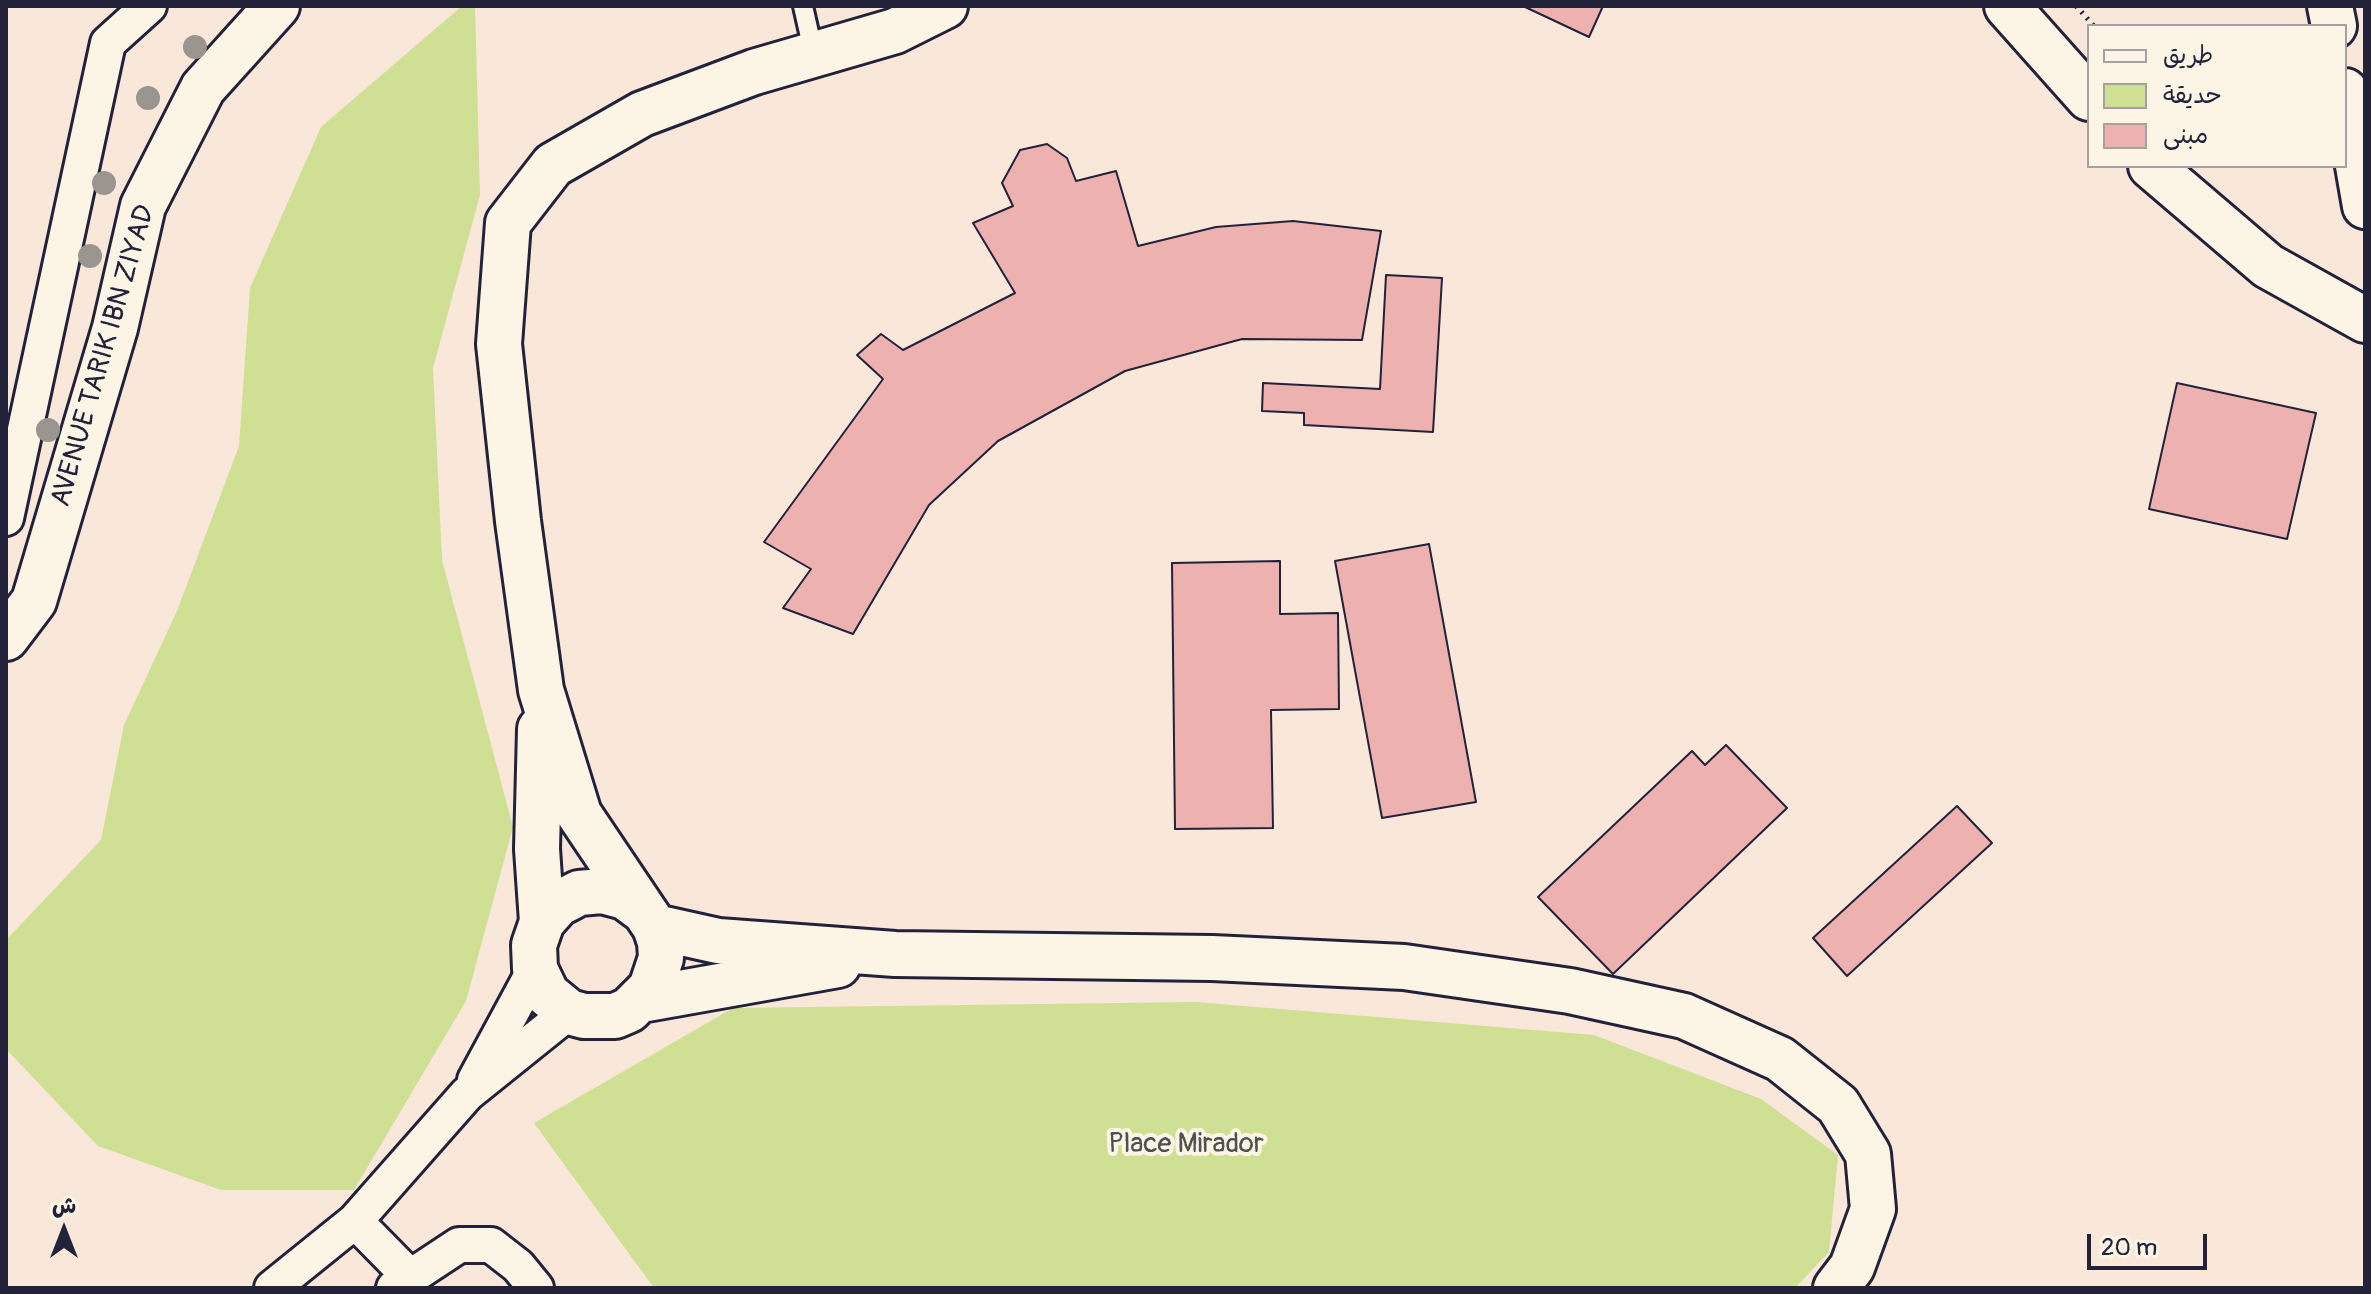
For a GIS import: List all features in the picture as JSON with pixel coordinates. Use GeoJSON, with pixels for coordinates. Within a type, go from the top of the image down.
{"type":"FeatureCollection","features":[{"type":"Feature","properties":{"kind":"street"},"geometry":{"type":"LineString","coordinates":[[6,518],[108,43],[149,6]]}},
{"type":"Feature","properties":{"kind":"street","name":"AVENUE TARIK IBN ZIYAD"},"geometry":{"type":"LineString","coordinates":[[6,638],[34,601],[115,328],[143,206],[203,88],[277,6]]}},
{"type":"Feature","properties":{"kind":"street"},"geometry":{"type":"LineString","coordinates":[[542,922],[537,849],[541,690],[518,521],[499,344],[508,223],[553,165],[642,114],[754,72],[895,31],[945,6]]}},
{"type":"Feature","properties":{"kind":"street"},"geometry":{"type":"LineString","coordinates":[[2007,6],[2087,96]]}},
{"type":"Feature","properties":{"kind":"street"},"geometry":{"type":"LineString","coordinates":[[2347,102],[2365,206]]}},
{"type":"Feature","properties":{"kind":"street"},"geometry":{"type":"LineString","coordinates":[[2153,168],[2268,266],[2365,320]]}},
{"type":"Feature","properties":{"kind":"street"},"geometry":{"type":"LineString","coordinates":[[541,690],[579,814],[650,919],[660,942],[661,958],[651,988],[629,1010],[599,1018],[569,1012],[547,994],[535,969],[534,945],[542,922],[558,904],[579,893],[602,891],[625,897],[650,919],[718,941],[895,954],[1212,958],[1404,967],[1570,991],[1684,1016],[1780,1059],[1838,1105],[1868,1154],[1873,1209],[1852,1267],[1836,1288]]}},
{"type":"Feature","properties":{"kind":"street"},"geometry":{"type":"LineString","coordinates":[[641,1000],[895,954]]}},
{"type":"Feature","properties":{"kind":"street"},"geometry":{"type":"LineString","coordinates":[[467,1094],[535,969]]}},
{"type":"Feature","properties":{"kind":"street"},"geometry":{"type":"LineString","coordinates":[[272,1288],[355,1221],[467,1094],[569,1012]]}},
{"type":"Feature","properties":{"kind":"street"},"geometry":{"type":"LineString","coordinates":[[355,1221],[402,1283],[459,1245],[491,1245],[518,1266],[536,1288]]}},
{"type":"Feature","properties":{"kind":"lane"},"geometry":{"type":"LineString","coordinates":[[803,6],[814,55]]}},
{"type":"Feature","properties":{"kind":"path"},"geometry":{"type":"LineString","coordinates":[[2076,6],[2092,24]]}},
{"type":"Feature","properties":{"kind":"green space"},"geometry":{"type":"Polygon","coordinates":[[[462,6],[475,6],[480,195],[433,368],[442,560],[513,827],[466,1001],[354,1190],[221,1190],[98,1146],[6,1049],[6,940],[101,840],[124,725],[177,611],[239,446],[250,288],[321,127],[462,6]]]}},
{"type":"Feature","properties":{"kind":"green space","name":"Place Mirador"},"geometry":{"type":"Polygon","coordinates":[[[1196,1002],[1594,1035],[1761,1099],[1838,1155],[1829,1252],[1795,1288],[654,1288],[534,1123],[733,1008],[1196,1002]]]}},
{"type":"Feature","properties":{"kind":"building"},"geometry":{"type":"Polygon","coordinates":[[[1523,6],[1603,6],[1589,37],[1523,6]]]}},
{"type":"Feature","properties":{"kind":"building"},"geometry":{"type":"Polygon","coordinates":[[[1047,144],[1067,158],[1076,181],[1116,171],[1138,246],[1216,227],[1293,221],[1381,231],[1362,340],[1242,339],[1125,371],[998,441],[929,505],[853,634],[783,608],[811,569],[764,542],[883,379],[857,355],[881,334],[903,350],[1015,293],[973,223],[1013,206],[1002,183],[1020,150],[1047,144]]]}},
{"type":"Feature","properties":{"kind":"building"},"geometry":{"type":"Polygon","coordinates":[[[1386,275],[1442,278],[1433,432],[1304,425],[1304,413],[1262,411],[1263,383],[1380,389],[1386,275]]]}},
{"type":"Feature","properties":{"kind":"building"},"geometry":{"type":"Polygon","coordinates":[[[2177,383],[2316,413],[2287,539],[2149,509],[2177,383]]]}},
{"type":"Feature","properties":{"kind":"building"},"geometry":{"type":"Polygon","coordinates":[[[1429,544],[1476,802],[1382,818],[1335,561],[1429,544]]]}},
{"type":"Feature","properties":{"kind":"building"},"geometry":{"type":"Polygon","coordinates":[[[1280,561],[1280,614],[1338,613],[1339,709],[1271,710],[1273,828],[1175,829],[1172,563],[1280,561]]]}},
{"type":"Feature","properties":{"kind":"building"},"geometry":{"type":"Polygon","coordinates":[[[1726,745],[1787,808],[1613,974],[1538,897],[1692,751],[1705,765],[1726,745]]]}},
{"type":"Feature","properties":{"kind":"building"},"geometry":{"type":"Polygon","coordinates":[[[1957,806],[1992,843],[1847,976],[1813,938],[1957,806]]]}}]}
